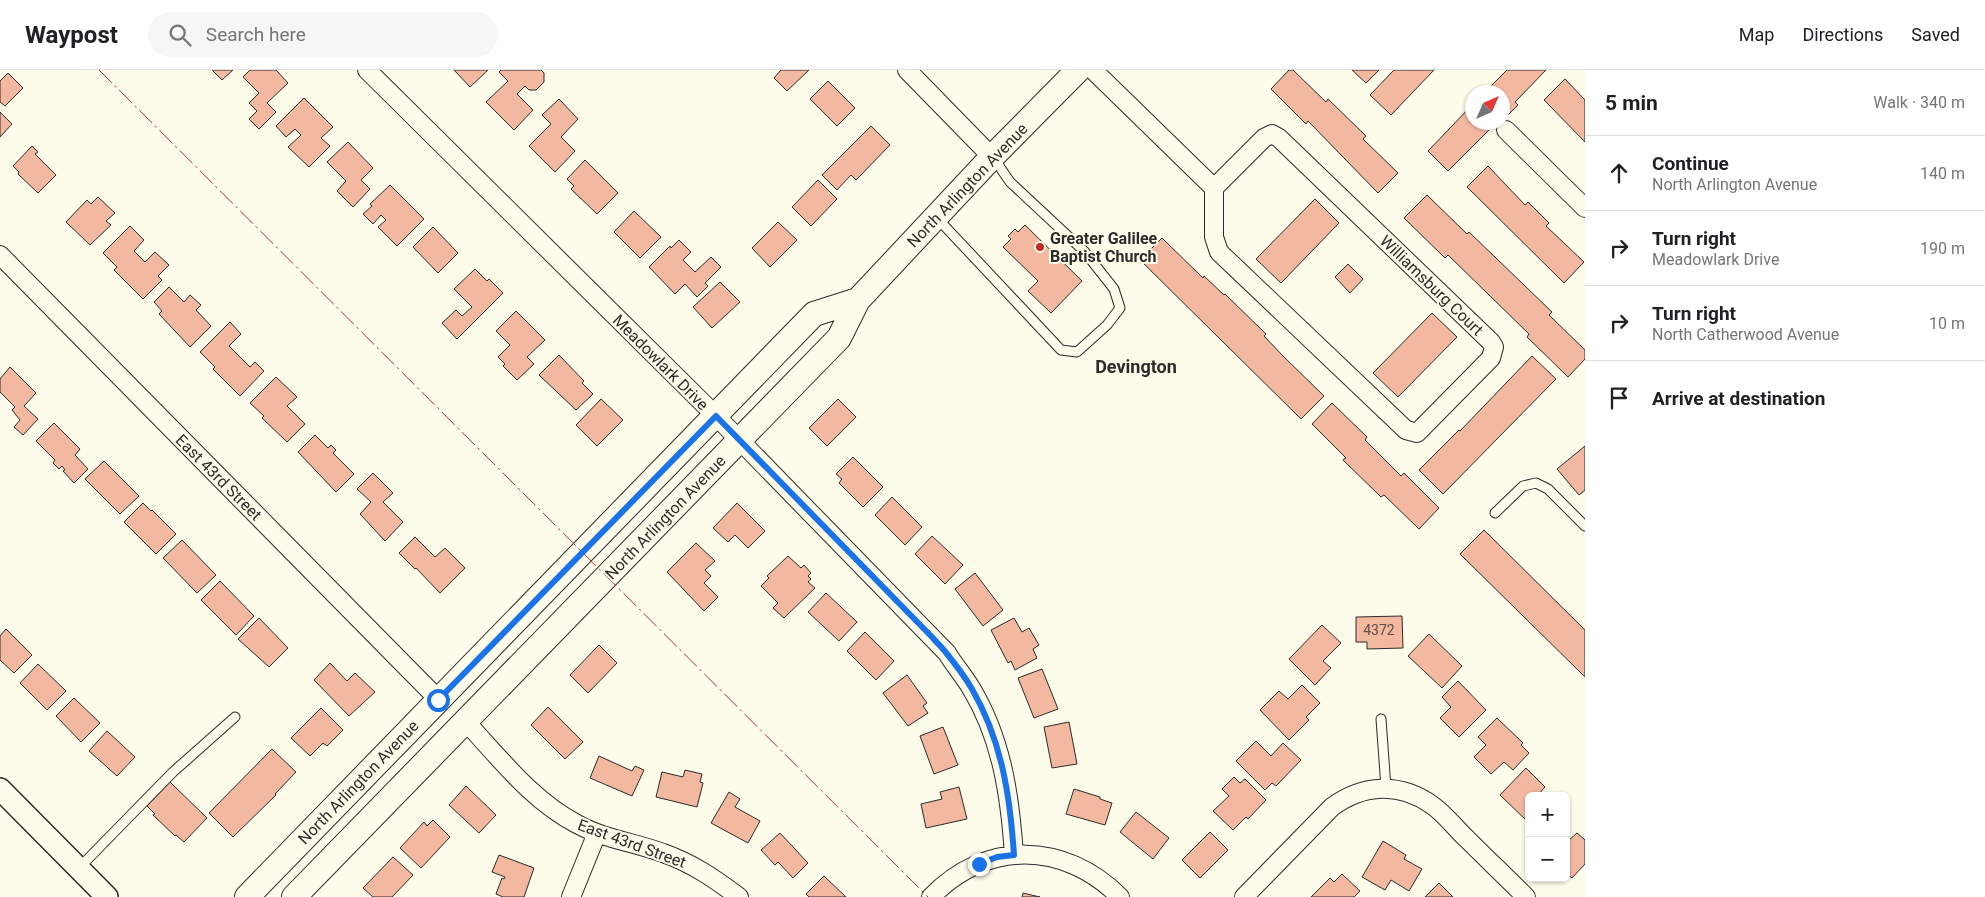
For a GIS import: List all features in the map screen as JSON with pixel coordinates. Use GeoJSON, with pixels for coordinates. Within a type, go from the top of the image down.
{"type":"FeatureCollection","features":[{"type":"Feature","properties":{"kind":"main road","name":"North Arlington Avenue"},"geometry":{"type":"LineString","coordinates":[[294,897],[739,442],[838,338],[858,300],[992,157],[1078,70]]}},
{"type":"Feature","properties":{"kind":"main road","name":"North Arlington Avenue"},"geometry":{"type":"LineString","coordinates":[[247,897],[814,314],[858,300]]}},
{"type":"Feature","properties":{"kind":"street","name":"Meadowlark Drive"},"geometry":{"type":"LineString","coordinates":[[367,70],[716,416],[739,442],[932,637],[956,664],[972,688],[998,746],[1010,798],[1014,855]]}},
{"type":"Feature","properties":{"kind":"street"},"geometry":{"type":"LineString","coordinates":[[907,70],[992,157]]}},
{"type":"Feature","properties":{"kind":"street"},"geometry":{"type":"LineString","coordinates":[[1093,70],[1214,188]]}},
{"type":"Feature","properties":{"kind":"street"},"geometry":{"type":"LineString","coordinates":[[1506,130],[1585,208]]}},
{"type":"Feature","properties":{"kind":"street","name":"Williamsburg Court"},"geometry":{"type":"LineString","coordinates":[[1272,134],[1279,138],[1491,342],[1494,347],[1491,358],[1420,432],[1413,433],[1406,430],[1219,252],[1214,237],[1214,188],[1264,138],[1272,134]]}},
{"type":"Feature","properties":{"kind":"street","name":"East 43rd Street"},"geometry":{"type":"LineString","coordinates":[[0,255],[438,700]]}},
{"type":"Feature","properties":{"kind":"street","name":"East 43rd Street"},"geometry":{"type":"LineString","coordinates":[[465,721],[531,791],[562,816],[613,840],[640,845],[682,860],[707,873],[739,897]]}},
{"type":"Feature","properties":{"kind":"street"},"geometry":{"type":"LineString","coordinates":[[1244,897],[1332,807],[1363,790],[1386,788],[1408,792],[1433,806],[1526,897]]}},
{"type":"Feature","properties":{"kind":"street"},"geometry":{"type":"LineString","coordinates":[[0,789],[108,897]]}},
{"type":"Feature","properties":{"kind":"street"},"geometry":{"type":"LineString","coordinates":[[571,897],[597,833]]}},
{"type":"Feature","properties":{"kind":"street"},"geometry":{"type":"LineString","coordinates":[[931,897],[948,880],[971,867],[997,857],[1014,855],[1041,856],[1068,862],[1092,874],[1120,897]]}},
{"type":"Feature","properties":{"kind":"lane"},"geometry":{"type":"LineString","coordinates":[[936,217],[1061,350],[1077,352],[1107,325],[1120,308],[1114,289],[1084,252],[1010,182],[992,157]]}},
{"type":"Feature","properties":{"kind":"lane"},"geometry":{"type":"LineString","coordinates":[[1496,513],[1523,486],[1536,483],[1548,489],[1585,526]]}},
{"type":"Feature","properties":{"kind":"lane"},"geometry":{"type":"LineString","coordinates":[[79,868],[173,772],[236,717]]}},
{"type":"Feature","properties":{"kind":"lane"},"geometry":{"type":"LineString","coordinates":[[1381,719],[1386,788]]}},
{"type":"Feature","properties":{"kind":"building"},"geometry":{"type":"Polygon","coordinates":[[[212,70],[233,70],[222,80],[212,70]]]}},
{"type":"Feature","properties":{"kind":"building"},"geometry":{"type":"Polygon","coordinates":[[[250,70],[276,70],[288,83],[267,103],[276,112],[259,129],[249,119],[257,111],[249,103],[259,93],[243,77],[250,70]]]}},
{"type":"Feature","properties":{"kind":"building"},"geometry":{"type":"Polygon","coordinates":[[[454,70],[488,70],[470,87],[454,70]]]}},
{"type":"Feature","properties":{"kind":"building"},"geometry":{"type":"Polygon","coordinates":[[[501,70],[541,70],[544,73],[544,82],[536,90],[529,90],[525,86],[517,94],[533,110],[514,130],[486,102],[508,81],[499,72],[501,70]]]}},
{"type":"Feature","properties":{"kind":"building"},"geometry":{"type":"Polygon","coordinates":[[[781,70],[809,70],[787,91],[774,78],[781,70]]]}},
{"type":"Feature","properties":{"kind":"building"},"geometry":{"type":"Polygon","coordinates":[[[1289,70],[1293,70],[1326,102],[1328,99],[1366,136],[1363,139],[1398,173],[1378,193],[1308,121],[1306,124],[1271,89],[1289,70]]]}},
{"type":"Feature","properties":{"kind":"building"},"geometry":{"type":"Polygon","coordinates":[[[1352,70],[1379,70],[1366,83],[1352,70]]]}},
{"type":"Feature","properties":{"kind":"building"},"geometry":{"type":"Polygon","coordinates":[[[1394,70],[1434,70],[1391,115],[1370,95],[1394,70]]]}},
{"type":"Feature","properties":{"kind":"building"},"geometry":{"type":"Polygon","coordinates":[[[1507,70],[1546,70],[1515,102],[1518,105],[1510,113],[1510,85],[1492,85],[1507,70]]]}},
{"type":"Feature","properties":{"kind":"building"},"geometry":{"type":"Polygon","coordinates":[[[8,73],[23,88],[5,106],[0,102],[0,81],[8,73]]]}},
{"type":"Feature","properties":{"kind":"building"},"geometry":{"type":"Polygon","coordinates":[[[1565,79],[1585,100],[1585,142],[1544,100],[1565,79]]]}},
{"type":"Feature","properties":{"kind":"building"},"geometry":{"type":"Polygon","coordinates":[[[828,81],[855,108],[837,126],[810,99],[828,81]]]}},
{"type":"Feature","properties":{"kind":"building"},"geometry":{"type":"Polygon","coordinates":[[[304,98],[333,127],[321,138],[330,146],[309,167],[288,147],[301,135],[295,129],[286,137],[276,126],[304,98]]]}},
{"type":"Feature","properties":{"kind":"building"},"geometry":{"type":"Polygon","coordinates":[[[559,99],[578,119],[561,137],[575,151],[555,172],[529,146],[551,124],[542,115],[559,99]]]}},
{"type":"Feature","properties":{"kind":"building"},"geometry":{"type":"Polygon","coordinates":[[[0,112],[12,124],[0,137],[0,112]]]}},
{"type":"Feature","properties":{"kind":"building"},"geometry":{"type":"Polygon","coordinates":[[[1465,112],[1465,130],[1489,130],[1448,171],[1428,151],[1465,112]]]}},
{"type":"Feature","properties":{"kind":"building"},"geometry":{"type":"Polygon","coordinates":[[[871,126],[890,145],[856,180],[851,175],[837,190],[822,175],[871,126]]]}},
{"type":"Feature","properties":{"kind":"building"},"geometry":{"type":"Polygon","coordinates":[[[348,142],[373,168],[361,180],[370,189],[353,207],[337,191],[346,181],[327,162],[348,142]]]}},
{"type":"Feature","properties":{"kind":"building"},"geometry":{"type":"Polygon","coordinates":[[[32,146],[38,152],[35,154],[56,175],[38,193],[18,174],[19,172],[13,166],[32,146]]]}},
{"type":"Feature","properties":{"kind":"building"},"geometry":{"type":"Polygon","coordinates":[[[585,160],[618,193],[597,214],[571,189],[574,186],[567,179],[585,160]]]}},
{"type":"Feature","properties":{"kind":"building"},"geometry":{"type":"Polygon","coordinates":[[[1488,166],[1525,205],[1528,202],[1549,223],[1546,226],[1584,262],[1564,283],[1467,187],[1488,166]]]}},
{"type":"Feature","properties":{"kind":"building"},"geometry":{"type":"Polygon","coordinates":[[[818,180],[837,199],[811,226],[792,207],[818,180]]]}},
{"type":"Feature","properties":{"kind":"building"},"geometry":{"type":"Polygon","coordinates":[[[390,185],[424,219],[397,246],[378,227],[386,220],[381,215],[373,224],[363,214],[372,206],[370,204],[390,185]]]}},
{"type":"Feature","properties":{"kind":"building"},"geometry":{"type":"Polygon","coordinates":[[[1427,195],[1467,234],[1469,232],[1552,312],[1549,315],[1585,350],[1585,359],[1568,377],[1527,337],[1529,334],[1448,255],[1445,258],[1404,218],[1427,195]]]}},
{"type":"Feature","properties":{"kind":"building"},"geometry":{"type":"Polygon","coordinates":[[[98,197],[115,213],[106,221],[111,225],[90,245],[66,222],[87,200],[91,204],[98,197]]]}},
{"type":"Feature","properties":{"kind":"building"},"geometry":{"type":"Polygon","coordinates":[[[1315,199],[1339,223],[1281,283],[1256,259],[1315,199]]]}},
{"type":"Feature","properties":{"kind":"building"},"geometry":{"type":"Polygon","coordinates":[[[634,211],[661,237],[640,258],[614,232],[634,211]]]}},
{"type":"Feature","properties":{"kind":"building"},"geometry":{"type":"Polygon","coordinates":[[[778,222],[797,240],[770,267],[752,248],[778,222]]]}},
{"type":"Feature","properties":{"kind":"building"},"geometry":{"type":"Polygon","coordinates":[[[1025,225],[1082,281],[1051,313],[1028,291],[1038,281],[1003,247],[1011,239],[1008,236],[1015,229],[1018,232],[1025,225]]]}},
{"type":"Feature","properties":{"kind":"building"},"geometry":{"type":"Polygon","coordinates":[[[130,226],[144,240],[134,251],[145,262],[155,252],[169,265],[158,276],[162,280],[143,299],[114,270],[117,267],[103,253],[130,226]]]}},
{"type":"Feature","properties":{"kind":"building"},"geometry":{"type":"Polygon","coordinates":[[[433,227],[458,253],[438,273],[413,247],[433,227]]]}},
{"type":"Feature","properties":{"kind":"building"},"geometry":{"type":"Polygon","coordinates":[[[1162,238],[1203,278],[1204,276],[1225,294],[1266,334],[1264,336],[1283,356],[1324,396],[1301,419],[1140,260],[1162,238]]]}},
{"type":"Feature","properties":{"kind":"building"},"geometry":{"type":"Polygon","coordinates":[[[679,240],[691,252],[683,260],[695,272],[711,257],[721,267],[705,283],[708,286],[697,297],[685,284],[675,294],[649,267],[670,246],[671,248],[679,240]]]}},
{"type":"Feature","properties":{"kind":"building"},"geometry":{"type":"Polygon","coordinates":[[[1348,264],[1363,279],[1350,293],[1335,277],[1348,264]]]}},
{"type":"Feature","properties":{"kind":"building"},"geometry":{"type":"Polygon","coordinates":[[[475,269],[487,281],[489,279],[503,293],[457,339],[442,323],[456,310],[462,316],[472,307],[454,289],[475,269]]]}},
{"type":"Feature","properties":{"kind":"building"},"geometry":{"type":"Polygon","coordinates":[[[720,282],[740,302],[712,328],[693,307],[720,282]]]}},
{"type":"Feature","properties":{"kind":"building"},"geometry":{"type":"Polygon","coordinates":[[[169,287],[184,302],[190,295],[201,305],[196,310],[211,326],[190,347],[159,314],[162,311],[154,302],[169,287]]]}},
{"type":"Feature","properties":{"kind":"building"},"geometry":{"type":"Polygon","coordinates":[[[516,311],[545,340],[527,357],[534,364],[517,380],[503,366],[505,364],[498,357],[510,345],[496,331],[516,311]]]}},
{"type":"Feature","properties":{"kind":"building"},"geometry":{"type":"Polygon","coordinates":[[[1432,313],[1457,337],[1398,397],[1373,373],[1432,313]]]}},
{"type":"Feature","properties":{"kind":"building"},"geometry":{"type":"Polygon","coordinates":[[[230,322],[241,334],[229,346],[250,367],[255,362],[264,371],[240,396],[213,369],[215,367],[200,352],[230,322]]]}},
{"type":"Feature","properties":{"kind":"building"},"geometry":{"type":"Polygon","coordinates":[[[559,355],[584,381],[582,383],[593,394],[576,410],[539,375],[559,355]]]}},
{"type":"Feature","properties":{"kind":"building"},"geometry":{"type":"Polygon","coordinates":[[[1532,356],[1556,379],[1443,494],[1419,470],[1460,431],[1532,356]]]}},
{"type":"Feature","properties":{"kind":"building"},"geometry":{"type":"Polygon","coordinates":[[[10,367],[36,393],[24,406],[38,419],[23,435],[14,427],[20,420],[12,410],[15,407],[0,392],[0,379],[10,367]]]}},
{"type":"Feature","properties":{"kind":"building"},"geometry":{"type":"Polygon","coordinates":[[[276,377],[297,397],[287,406],[305,424],[287,442],[262,418],[264,416],[250,403],[276,377]]]}},
{"type":"Feature","properties":{"kind":"building"},"geometry":{"type":"Polygon","coordinates":[[[601,399],[623,420],[597,446],[576,425],[601,399]]]}},
{"type":"Feature","properties":{"kind":"building"},"geometry":{"type":"Polygon","coordinates":[[[838,399],[856,417],[827,446],[809,428],[838,399]]]}},
{"type":"Feature","properties":{"kind":"building"},"geometry":{"type":"Polygon","coordinates":[[[1332,403],[1367,437],[1365,440],[1401,476],[1404,473],[1439,508],[1419,529],[1384,495],[1381,497],[1343,460],[1346,458],[1312,424],[1332,403]]]}},
{"type":"Feature","properties":{"kind":"building"},"geometry":{"type":"Polygon","coordinates":[[[54,423],[80,449],[75,455],[88,469],[74,483],[63,471],[65,470],[62,466],[59,469],[53,463],[55,460],[36,441],[54,423]]]}},
{"type":"Feature","properties":{"kind":"building"},"geometry":{"type":"Polygon","coordinates":[[[315,435],[328,448],[331,445],[336,450],[333,453],[354,474],[336,492],[298,452],[315,435]]]}},
{"type":"Feature","properties":{"kind":"building"},"geometry":{"type":"Polygon","coordinates":[[[1585,446],[1585,490],[1579,495],[1557,469],[1585,446]]]}},
{"type":"Feature","properties":{"kind":"building"},"geometry":{"type":"Polygon","coordinates":[[[853,457],[883,487],[863,507],[839,483],[842,479],[836,474],[853,457]]]}},
{"type":"Feature","properties":{"kind":"building"},"geometry":{"type":"Polygon","coordinates":[[[104,461],[139,496],[120,514],[85,479],[104,461]]]}},
{"type":"Feature","properties":{"kind":"building"},"geometry":{"type":"Polygon","coordinates":[[[373,473],[393,493],[383,502],[403,522],[385,541],[360,514],[371,502],[357,489],[373,473]]]}},
{"type":"Feature","properties":{"kind":"building"},"geometry":{"type":"Polygon","coordinates":[[[892,497],[922,527],[905,545],[875,515],[892,497]]]}},
{"type":"Feature","properties":{"kind":"building"},"geometry":{"type":"Polygon","coordinates":[[[143,503],[176,534],[156,554],[124,522],[143,503]]]}},
{"type":"Feature","properties":{"kind":"building"},"geometry":{"type":"Polygon","coordinates":[[[737,503],[765,531],[748,548],[735,535],[728,542],[713,528],[737,503]]]}},
{"type":"Feature","properties":{"kind":"building"},"geometry":{"type":"Polygon","coordinates":[[[1484,530],[1585,630],[1585,677],[1460,554],[1484,530]]]}},
{"type":"Feature","properties":{"kind":"building"},"geometry":{"type":"Polygon","coordinates":[[[932,536],[963,565],[945,584],[915,554],[932,536]]]}},
{"type":"Feature","properties":{"kind":"building"},"geometry":{"type":"Polygon","coordinates":[[[415,537],[435,557],[445,548],[465,568],[440,593],[399,553],[415,537]]]}},
{"type":"Feature","properties":{"kind":"building"},"geometry":{"type":"Polygon","coordinates":[[[182,540],[216,575],[197,593],[163,558],[182,540]]]}},
{"type":"Feature","properties":{"kind":"building"},"geometry":{"type":"Polygon","coordinates":[[[696,543],[715,561],[705,570],[711,576],[704,583],[718,597],[704,611],[667,572],[696,543]]]}},
{"type":"Feature","properties":{"kind":"building"},"geometry":{"type":"Polygon","coordinates":[[[788,556],[801,568],[804,565],[811,573],[808,576],[811,579],[808,582],[815,588],[784,618],[773,608],[778,603],[761,586],[769,578],[767,576],[788,556]]]}},
{"type":"Feature","properties":{"kind":"building"},"geometry":{"type":"Polygon","coordinates":[[[975,573],[1003,610],[983,626],[955,589],[975,573]]]}},
{"type":"Feature","properties":{"kind":"building"},"geometry":{"type":"Polygon","coordinates":[[[220,581],[254,616],[236,635],[201,600],[220,581]]]}},
{"type":"Feature","properties":{"kind":"building"},"geometry":{"type":"Polygon","coordinates":[[[826,593],[857,622],[839,641],[808,612],[826,593]]]}},
{"type":"Feature","properties":{"kind":"building"},"geometry":{"type":"Polygon","coordinates":[[[1402,616],[1403,648],[1367,649],[1367,642],[1356,642],[1356,617],[1402,616]]]}},
{"type":"Feature","properties":{"kind":"building"},"geometry":{"type":"Polygon","coordinates":[[[259,618],[288,648],[269,667],[238,639],[259,618]]]}},
{"type":"Feature","properties":{"kind":"building"},"geometry":{"type":"Polygon","coordinates":[[[1014,618],[1022,632],[1029,628],[1039,645],[1033,649],[1037,658],[1015,670],[1011,661],[1008,663],[991,630],[1014,618]]]}},
{"type":"Feature","properties":{"kind":"building"},"geometry":{"type":"Polygon","coordinates":[[[1322,625],[1341,643],[1323,661],[1331,668],[1315,685],[1289,659],[1322,625]]]}},
{"type":"Feature","properties":{"kind":"building"},"geometry":{"type":"Polygon","coordinates":[[[6,629],[32,655],[14,673],[0,660],[0,636],[6,629]]]}},
{"type":"Feature","properties":{"kind":"building"},"geometry":{"type":"Polygon","coordinates":[[[865,632],[894,661],[876,680],[847,651],[865,632]]]}},
{"type":"Feature","properties":{"kind":"building"},"geometry":{"type":"Polygon","coordinates":[[[1429,634],[1462,666],[1442,688],[1408,656],[1429,634]]]}},
{"type":"Feature","properties":{"kind":"building"},"geometry":{"type":"Polygon","coordinates":[[[599,645],[617,663],[588,693],[570,675],[599,645]]]}},
{"type":"Feature","properties":{"kind":"building"},"geometry":{"type":"Polygon","coordinates":[[[330,663],[347,681],[355,673],[375,692],[349,716],[314,680],[330,663]]]}},
{"type":"Feature","properties":{"kind":"building"},"geometry":{"type":"Polygon","coordinates":[[[38,664],[66,691],[47,710],[20,683],[38,664]]]}},
{"type":"Feature","properties":{"kind":"building"},"geometry":{"type":"Polygon","coordinates":[[[1042,669],[1058,709],[1034,718],[1018,678],[1042,669]]]}},
{"type":"Feature","properties":{"kind":"building"},"geometry":{"type":"Polygon","coordinates":[[[907,675],[927,703],[923,706],[928,713],[908,726],[883,693],[907,675]]]}},
{"type":"Feature","properties":{"kind":"building"},"geometry":{"type":"Polygon","coordinates":[[[1458,681],[1486,710],[1459,737],[1440,718],[1451,707],[1442,697],[1458,681]]]}},
{"type":"Feature","properties":{"kind":"building"},"geometry":{"type":"Polygon","coordinates":[[[1302,685],[1320,703],[1306,717],[1309,720],[1289,740],[1260,710],[1279,691],[1288,699],[1302,685]]]}},
{"type":"Feature","properties":{"kind":"building"},"geometry":{"type":"Polygon","coordinates":[[[74,698],[100,723],[81,742],[56,716],[74,698]]]}},
{"type":"Feature","properties":{"kind":"building"},"geometry":{"type":"Polygon","coordinates":[[[548,707],[583,742],[565,759],[531,725],[548,707]]]}},
{"type":"Feature","properties":{"kind":"building"},"geometry":{"type":"Polygon","coordinates":[[[321,708],[343,730],[327,746],[323,743],[310,756],[291,738],[321,708]]]}},
{"type":"Feature","properties":{"kind":"building"},"geometry":{"type":"Polygon","coordinates":[[[1497,718],[1523,743],[1521,745],[1529,753],[1513,770],[1504,762],[1491,774],[1474,757],[1486,745],[1478,737],[1497,718]]]}},
{"type":"Feature","properties":{"kind":"building"},"geometry":{"type":"Polygon","coordinates":[[[1069,722],[1077,764],[1052,768],[1044,727],[1069,722]]]}},
{"type":"Feature","properties":{"kind":"building"},"geometry":{"type":"Polygon","coordinates":[[[943,727],[958,765],[934,774],[920,736],[943,727]]]}},
{"type":"Feature","properties":{"kind":"building"},"geometry":{"type":"Polygon","coordinates":[[[107,731],[135,757],[117,776],[89,751],[107,731]]]}},
{"type":"Feature","properties":{"kind":"building"},"geometry":{"type":"Polygon","coordinates":[[[1256,741],[1271,756],[1283,743],[1301,760],[1276,786],[1272,783],[1265,790],[1236,761],[1256,741]]]}},
{"type":"Feature","properties":{"kind":"building"},"geometry":{"type":"Polygon","coordinates":[[[272,749],[296,772],[276,795],[233,837],[209,813],[272,749]]]}},
{"type":"Feature","properties":{"kind":"building"},"geometry":{"type":"Polygon","coordinates":[[[599,756],[632,771],[635,766],[644,770],[632,796],[590,778],[599,756]]]}},
{"type":"Feature","properties":{"kind":"building"},"geometry":{"type":"Polygon","coordinates":[[[1526,768],[1545,787],[1541,792],[1525,792],[1525,819],[1500,795],[1526,768]]]}},
{"type":"Feature","properties":{"kind":"building"},"geometry":{"type":"Polygon","coordinates":[[[685,770],[702,774],[700,782],[703,783],[697,807],[656,797],[662,772],[683,777],[685,770]]]}},
{"type":"Feature","properties":{"kind":"building"},"geometry":{"type":"Polygon","coordinates":[[[1234,777],[1240,783],[1245,779],[1266,800],[1248,819],[1246,817],[1233,830],[1213,811],[1229,796],[1222,789],[1234,777]]]}},
{"type":"Feature","properties":{"kind":"building"},"geometry":{"type":"Polygon","coordinates":[[[170,782],[207,818],[184,842],[153,815],[155,814],[147,806],[170,782]]]}},
{"type":"Feature","properties":{"kind":"building"},"geometry":{"type":"Polygon","coordinates":[[[466,786],[496,815],[479,833],[449,805],[466,786]]]}},
{"type":"Feature","properties":{"kind":"building"},"geometry":{"type":"Polygon","coordinates":[[[959,787],[967,819],[926,828],[921,804],[942,799],[940,792],[959,787]]]}},
{"type":"Feature","properties":{"kind":"building"},"geometry":{"type":"Polygon","coordinates":[[[1074,789],[1112,803],[1105,825],[1066,814],[1074,789]]]}},
{"type":"Feature","properties":{"kind":"building"},"geometry":{"type":"Polygon","coordinates":[[[729,792],[740,799],[735,807],[760,821],[748,843],[711,823],[729,792]]]}},
{"type":"Feature","properties":{"kind":"building"},"geometry":{"type":"Polygon","coordinates":[[[1136,812],[1169,838],[1153,859],[1120,832],[1136,812]]]}},
{"type":"Feature","properties":{"kind":"building"},"geometry":{"type":"Polygon","coordinates":[[[433,820],[450,837],[421,868],[400,848],[424,822],[427,826],[433,820]]]}},
{"type":"Feature","properties":{"kind":"building"},"geometry":{"type":"Polygon","coordinates":[[[1210,832],[1228,850],[1200,878],[1182,860],[1210,832]]]}},
{"type":"Feature","properties":{"kind":"building"},"geometry":{"type":"Polygon","coordinates":[[[780,833],[808,863],[793,878],[778,862],[775,865],[761,850],[780,833]]]}},
{"type":"Feature","properties":{"kind":"building"},"geometry":{"type":"Polygon","coordinates":[[[1577,833],[1585,840],[1585,864],[1572,878],[1570,876],[1570,839],[1577,833]]]}},
{"type":"Feature","properties":{"kind":"building"},"geometry":{"type":"Polygon","coordinates":[[[1383,841],[1406,855],[1404,859],[1422,869],[1409,891],[1391,880],[1385,890],[1362,877],[1383,841]]]}},
{"type":"Feature","properties":{"kind":"building"},"geometry":{"type":"Polygon","coordinates":[[[499,855],[534,868],[524,897],[503,897],[496,894],[502,878],[504,879],[505,877],[492,872],[499,855]]]}},
{"type":"Feature","properties":{"kind":"building"},"geometry":{"type":"Polygon","coordinates":[[[393,857],[413,875],[392,897],[373,897],[363,888],[393,857]]]}},
{"type":"Feature","properties":{"kind":"building"},"geometry":{"type":"Polygon","coordinates":[[[1342,874],[1360,891],[1354,897],[1311,897],[1330,878],[1334,882],[1342,874]]]}},
{"type":"Feature","properties":{"kind":"building"},"geometry":{"type":"Polygon","coordinates":[[[824,876],[846,897],[809,897],[806,894],[824,876]]]}},
{"type":"Feature","properties":{"kind":"building"},"geometry":{"type":"Polygon","coordinates":[[[1439,883],[1453,897],[1425,897],[1439,883]]]}},
{"type":"Feature","properties":{"kind":"building"},"geometry":{"type":"Polygon","coordinates":[[[1023,893],[1040,897],[1022,897],[1023,893]]]}},
{"type":"Feature","properties":{"kind":"power"},"geometry":{"type":"LineString","coordinates":[[99,70],[928,897]]}},
{"type":"Feature","properties":{"kind":"place","name":"Greater Galilee Baptist Church"},"geometry":{"type":"Point","coordinates":[1040,247]}},
{"type":"Feature","properties":{"kind":"district","name":"Devington"},"geometry":{"type":"Point","coordinates":[1136,367]}},
{"type":"Feature","properties":{"kind":"route"},"geometry":{"type":"LineString","coordinates":[[438,700],[716,416],[739,442],[932,637],[956,664],[972,688],[991,729],[1003,763],[1010,798],[1014,855],[997,857],[979,864]]}}]}
